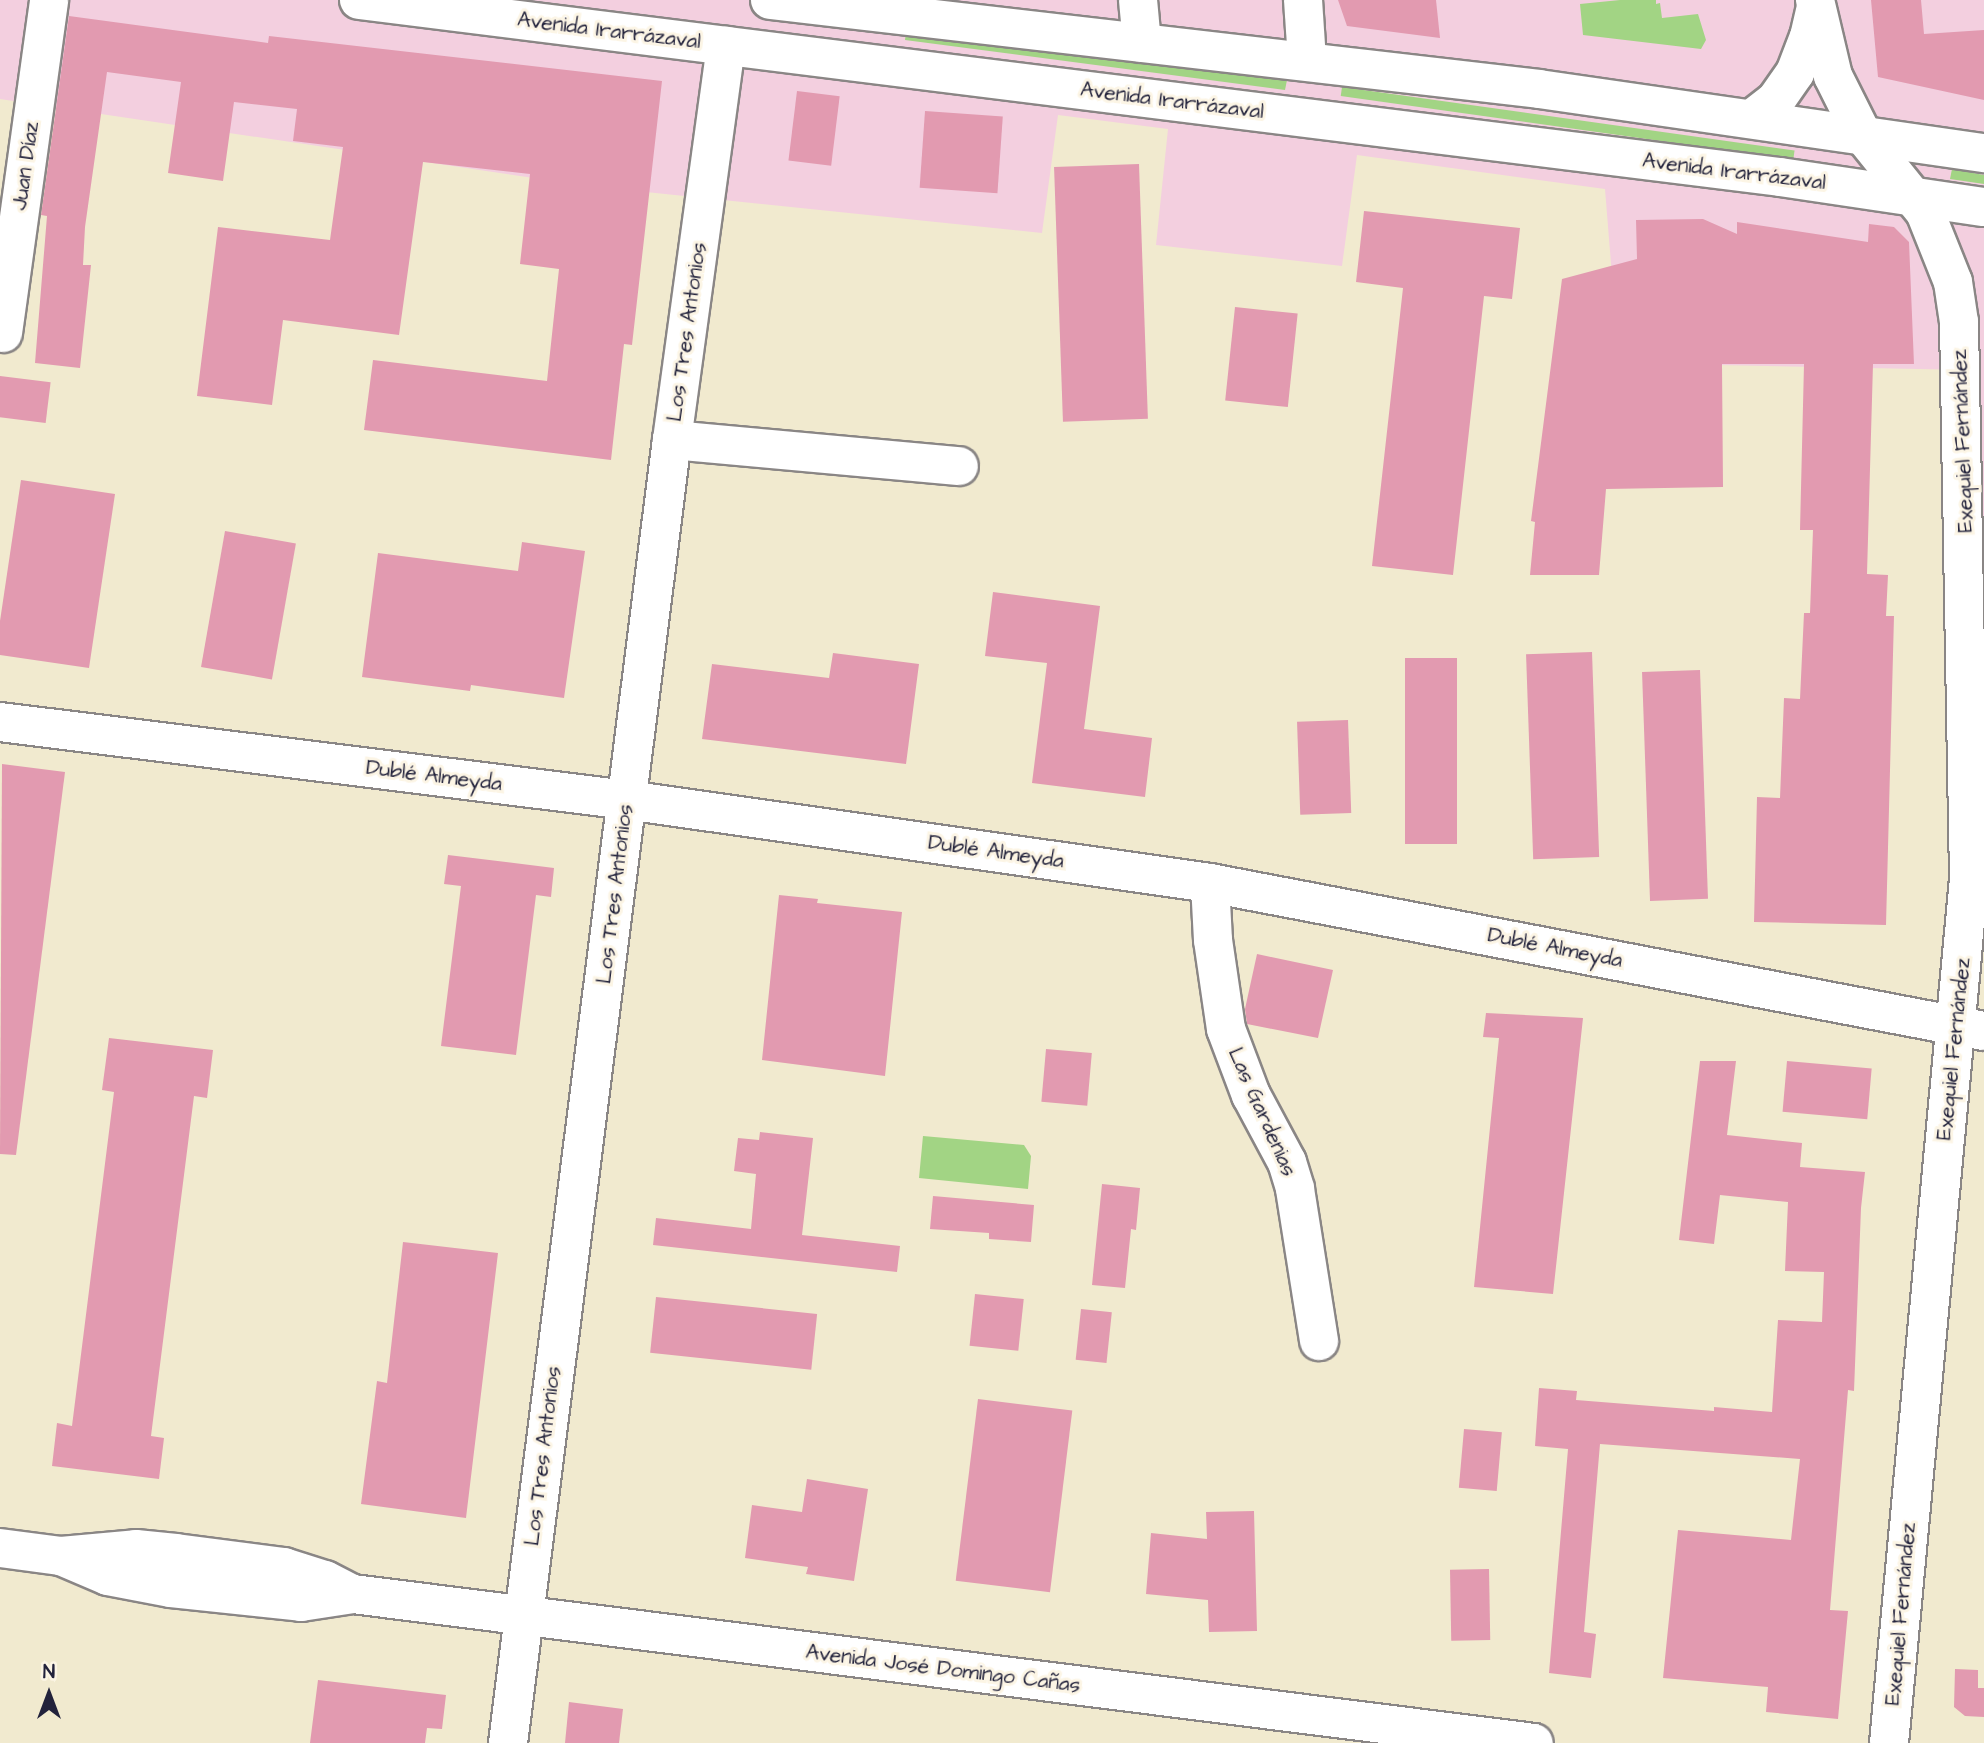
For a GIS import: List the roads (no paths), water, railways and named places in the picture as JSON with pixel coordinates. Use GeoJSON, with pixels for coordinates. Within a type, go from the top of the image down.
{"type":"FeatureCollection","features":[{"type":"Feature","properties":{"kind":"street","name":"Juan Díaz"},"geometry":{"type":"LineString","coordinates":[[3,333],[49,0]]}},
{"type":"Feature","properties":{"kind":"street","name":"Avenida Irarrázaval"},"geometry":{"type":"LineString","coordinates":[[359,0],[796,53],[1984,207]]}},
{"type":"Feature","properties":{"kind":"street"},"geometry":{"type":"LineString","coordinates":[[770,0],[852,5],[1142,43],[1307,61],[1753,118],[1984,153]]}},
{"type":"Feature","properties":{"kind":"street"},"geometry":{"type":"LineString","coordinates":[[1138,0],[1142,43]]}},
{"type":"Feature","properties":{"kind":"street"},"geometry":{"type":"LineString","coordinates":[[1303,0],[1307,61]]}},
{"type":"Feature","properties":{"kind":"street"},"geometry":{"type":"LineString","coordinates":[[1753,118],[1776,100],[1795,74],[1809,37],[1815,4]]}},
{"type":"Feature","properties":{"kind":"street","name":"Exequiel Fernández"},"geometry":{"type":"LineString","coordinates":[[1815,4],[1833,76],[1862,134],[1912,196],[1936,235],[1953,282],[1959,322],[1970,818],[1965,935],[1970,1028],[1889,1743]]}},
{"type":"Feature","properties":{"kind":"street"},"geometry":{"type":"LineString","coordinates":[[796,53],[833,33],[852,5]]}},
{"type":"Feature","properties":{"kind":"street","name":"Los Tres Antonios"},"geometry":{"type":"LineString","coordinates":[[508,1743],[672,440],[726,46]]}},
{"type":"Feature","properties":{"kind":"street"},"geometry":{"type":"LineString","coordinates":[[672,440],[959,466]]}},
{"type":"Feature","properties":{"kind":"street","name":"Dublé Almeyda"},"geometry":{"type":"LineString","coordinates":[[0,722],[627,800],[1210,883],[1970,1028]]}},
{"type":"Feature","properties":{"kind":"street","name":"Las Gardenias"},"geometry":{"type":"LineString","coordinates":[[1210,883],[1213,940],[1226,1029],[1251,1095],[1287,1162],[1295,1189],[1319,1341]]}},
{"type":"Feature","properties":{"kind":"street","name":"Avenida José Domingo Cañas"},"geometry":{"type":"LineString","coordinates":[[0,1548],[61,1556],[108,1576],[171,1588],[301,1602],[353,1594],[1534,1743]]}}]}
